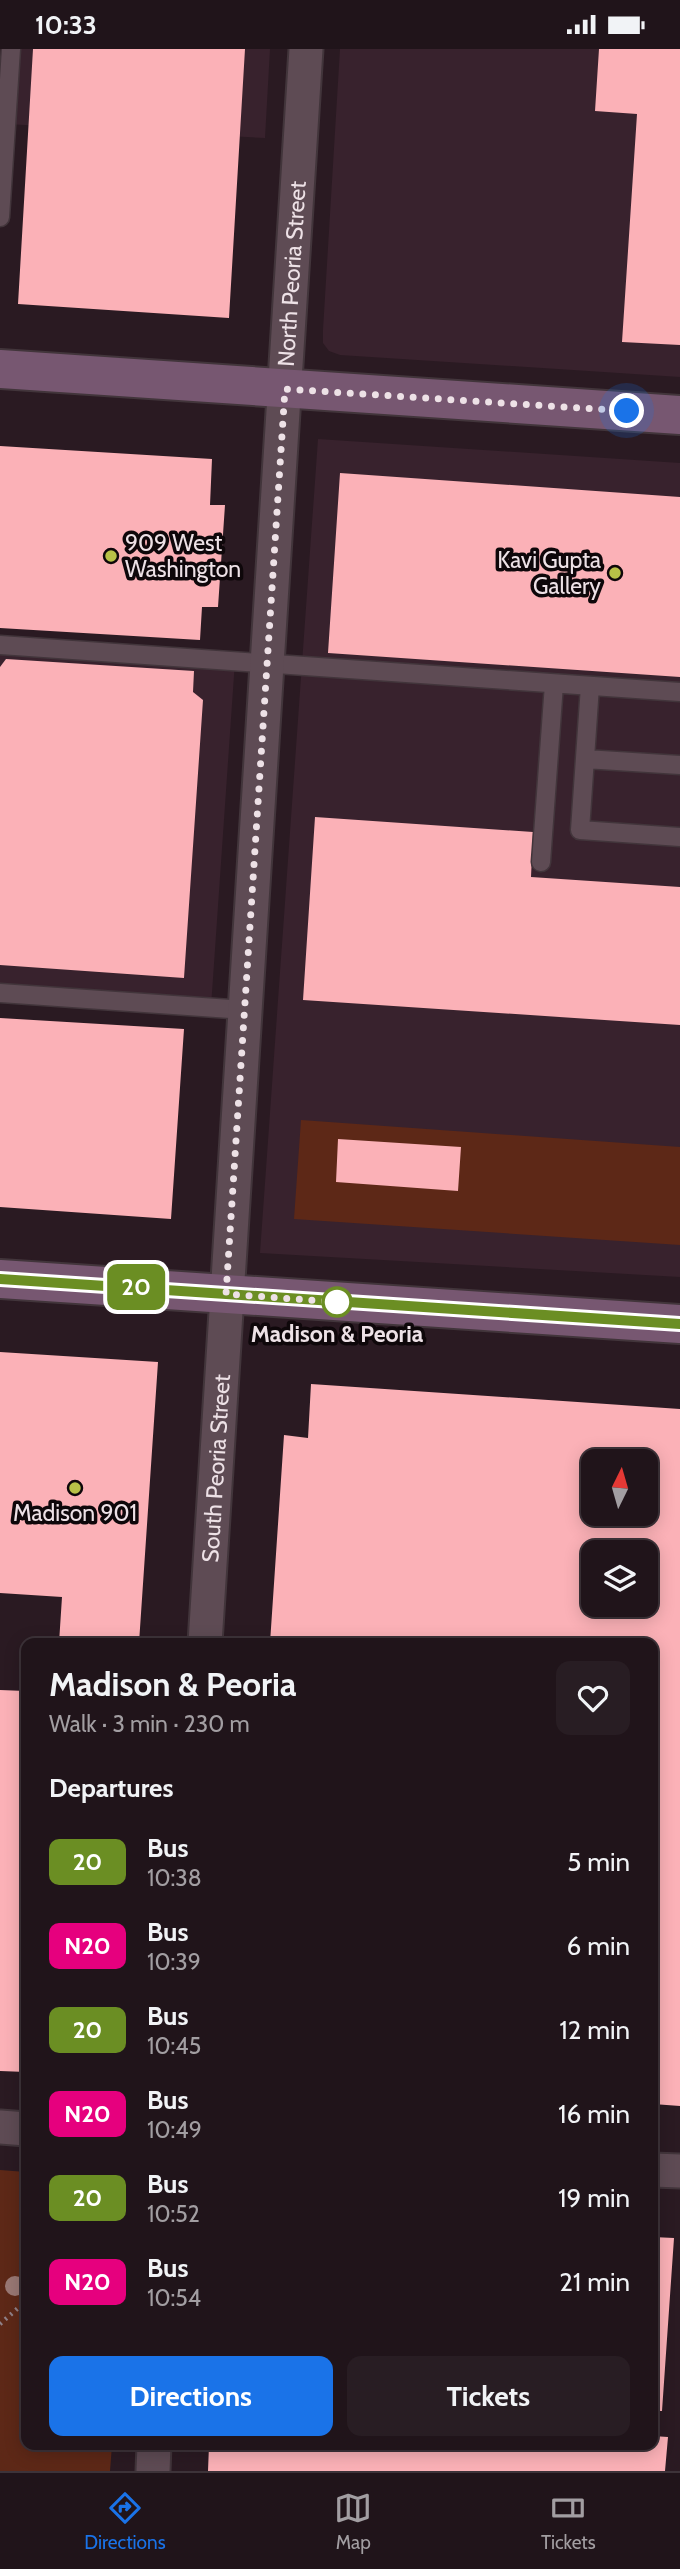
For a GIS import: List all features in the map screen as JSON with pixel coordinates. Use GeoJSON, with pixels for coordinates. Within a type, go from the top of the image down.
{"type":"FeatureCollection","features":[{"type":"Feature","properties":{"kind":"street","name":"North Peoria Street"},"geometry":{"type":"LineString","coordinates":[[226,1294],[306,49]]}},
{"type":"Feature","properties":{"kind":"street"},"geometry":{"type":"LineString","coordinates":[[0,369],[680,415]]}},
{"type":"Feature","properties":{"kind":"street"},"geometry":{"type":"LineString","coordinates":[[0,1279],[680,1324]]}},
{"type":"Feature","properties":{"kind":"street","name":"South Peoria Street"},"geometry":{"type":"LineString","coordinates":[[205,1638],[226,1294]]}},
{"type":"Feature","properties":{"kind":"street"},"geometry":{"type":"LineString","coordinates":[[0,2127],[21,2129]]}},
{"type":"Feature","properties":{"kind":"street"},"geometry":{"type":"LineString","coordinates":[[658,2170],[680,2171]]}},
{"type":"Feature","properties":{"kind":"street"},"geometry":{"type":"LineString","coordinates":[[153,2471],[154,2450]]}},
{"type":"Feature","properties":{"kind":"lane"},"geometry":{"type":"LineString","coordinates":[[0,217],[10,49]]}},
{"type":"Feature","properties":{"kind":"lane"},"geometry":{"type":"LineString","coordinates":[[0,645],[680,692]]}},
{"type":"Feature","properties":{"kind":"lane"},"geometry":{"type":"LineString","coordinates":[[541,862],[554,684]]}},
{"type":"Feature","properties":{"kind":"lane"},"geometry":{"type":"LineString","coordinates":[[590,686],[580,830],[680,837]]}},
{"type":"Feature","properties":{"kind":"lane"},"geometry":{"type":"LineString","coordinates":[[585,759],[680,765]]}},
{"type":"Feature","properties":{"kind":"lane"},"geometry":{"type":"LineString","coordinates":[[0,993],[245,1010]]}},
{"type":"Feature","properties":{"kind":"path"},"geometry":{"type":"LineString","coordinates":[[0,2324],[21,2305]]}},
{"type":"Feature","properties":{"kind":"shaded area"},"geometry":{"type":"Polygon","coordinates":[[[11,49],[270,49],[265,138],[6,124],[11,49]]]}},
{"type":"Feature","properties":{"kind":"shaded area"},"geometry":{"type":"Polygon","coordinates":[[[340,49],[680,49],[680,377],[340,355],[329,351],[323,343],[323,330],[340,49]]]}},
{"type":"Feature","properties":{"kind":"shaded area"},"geometry":{"type":"Polygon","coordinates":[[[318,439],[680,463],[680,1277],[260,1253],[318,439]]]}},
{"type":"Feature","properties":{"kind":"shaded area"},"geometry":{"type":"Polygon","coordinates":[[[0,645],[235,661],[211,1007],[0,993],[0,645]]]}},
{"type":"Feature","properties":{"kind":"shaded area"},"geometry":{"type":"Polygon","coordinates":[[[301,1120],[680,1147],[680,1245],[294,1219],[301,1120]]]}},
{"type":"Feature","properties":{"kind":"shaded area"},"geometry":{"type":"Polygon","coordinates":[[[0,2170],[21,2172],[21,2450],[112,2450],[110,2471],[0,2471],[0,2170]]]}},
{"type":"Feature","properties":{"kind":"building"},"geometry":{"type":"Polygon","coordinates":[[[33,49],[245,49],[229,318],[18,304],[33,49]]]}},
{"type":"Feature","properties":{"kind":"building"},"geometry":{"type":"Polygon","coordinates":[[[599,49],[680,49],[680,345],[622,342],[637,114],[595,111],[599,49]]]}},
{"type":"Feature","properties":{"kind":"building","name":"909 West Washington"},"geometry":{"type":"Polygon","coordinates":[[[0,446],[212,459],[210,505],[225,505],[218,607],[202,607],[200,640],[0,628],[0,446]]]}},
{"type":"Feature","properties":{"kind":"building"},"geometry":{"type":"Polygon","coordinates":[[[340,473],[680,497],[680,677],[328,653],[340,473]]]}},
{"type":"Feature","properties":{"kind":"building"},"geometry":{"type":"Polygon","coordinates":[[[6,659],[194,671],[193,692],[203,700],[184,978],[0,965],[0,667],[6,659]]]}},
{"type":"Feature","properties":{"kind":"building"},"geometry":{"type":"Polygon","coordinates":[[[315,817],[533,832],[531,877],[680,887],[680,1025],[303,1000],[315,817]]]}},
{"type":"Feature","properties":{"kind":"building"},"geometry":{"type":"Polygon","coordinates":[[[0,1018],[184,1029],[171,1219],[0,1207],[0,1018]]]}},
{"type":"Feature","properties":{"kind":"building"},"geometry":{"type":"Polygon","coordinates":[[[338,1139],[461,1147],[458,1191],[336,1182],[338,1139]]]}},
{"type":"Feature","properties":{"kind":"building","name":"Madison 901"},"geometry":{"type":"Polygon","coordinates":[[[0,1352],[158,1362],[139,1638],[59,1638],[62,1597],[0,1593],[0,1352]]]}},
{"type":"Feature","properties":{"kind":"building"},"geometry":{"type":"Polygon","coordinates":[[[311,1384],[680,1409],[680,2106],[658,2104],[658,1638],[270,1638],[284,1435],[308,1438],[311,1384]]]}},
{"type":"Feature","properties":{"kind":"building"},"geometry":{"type":"Polygon","coordinates":[[[0,1690],[21,1691],[21,2072],[0,2071],[0,1690]]]}},
{"type":"Feature","properties":{"kind":"building"},"geometry":{"type":"Polygon","coordinates":[[[658,2237],[674,2238],[662,2411],[658,2411],[658,2237]]]}},
{"type":"Feature","properties":{"kind":"building"},"geometry":{"type":"Polygon","coordinates":[[[658,2436],[668,2437],[665,2471],[208,2471],[209,2450],[658,2450],[658,2436]]]}},
{"type":"Feature","properties":{"kind":"bus line","name":"20"},"geometry":{"type":"LineString","coordinates":[[0,1279],[680,1324]]}},
{"type":"Feature","properties":{"kind":"place","name":"909 West Washington"},"geometry":{"type":"Point","coordinates":[111,556]}},
{"type":"Feature","properties":{"kind":"place","name":"Kavi Gupta Gallery"},"geometry":{"type":"Point","coordinates":[615,573]}},
{"type":"Feature","properties":{"kind":"place","name":"Madison & Peoria"},"geometry":{"type":"Point","coordinates":[337,1302]}},
{"type":"Feature","properties":{"kind":"place","name":"Madison 901"},"geometry":{"type":"Point","coordinates":[75,1488]}},
{"type":"Feature","properties":{"kind":"route"},"geometry":{"type":"LineString","coordinates":[[337,1302],[226,1294],[285,389],[627,411]]}}]}
